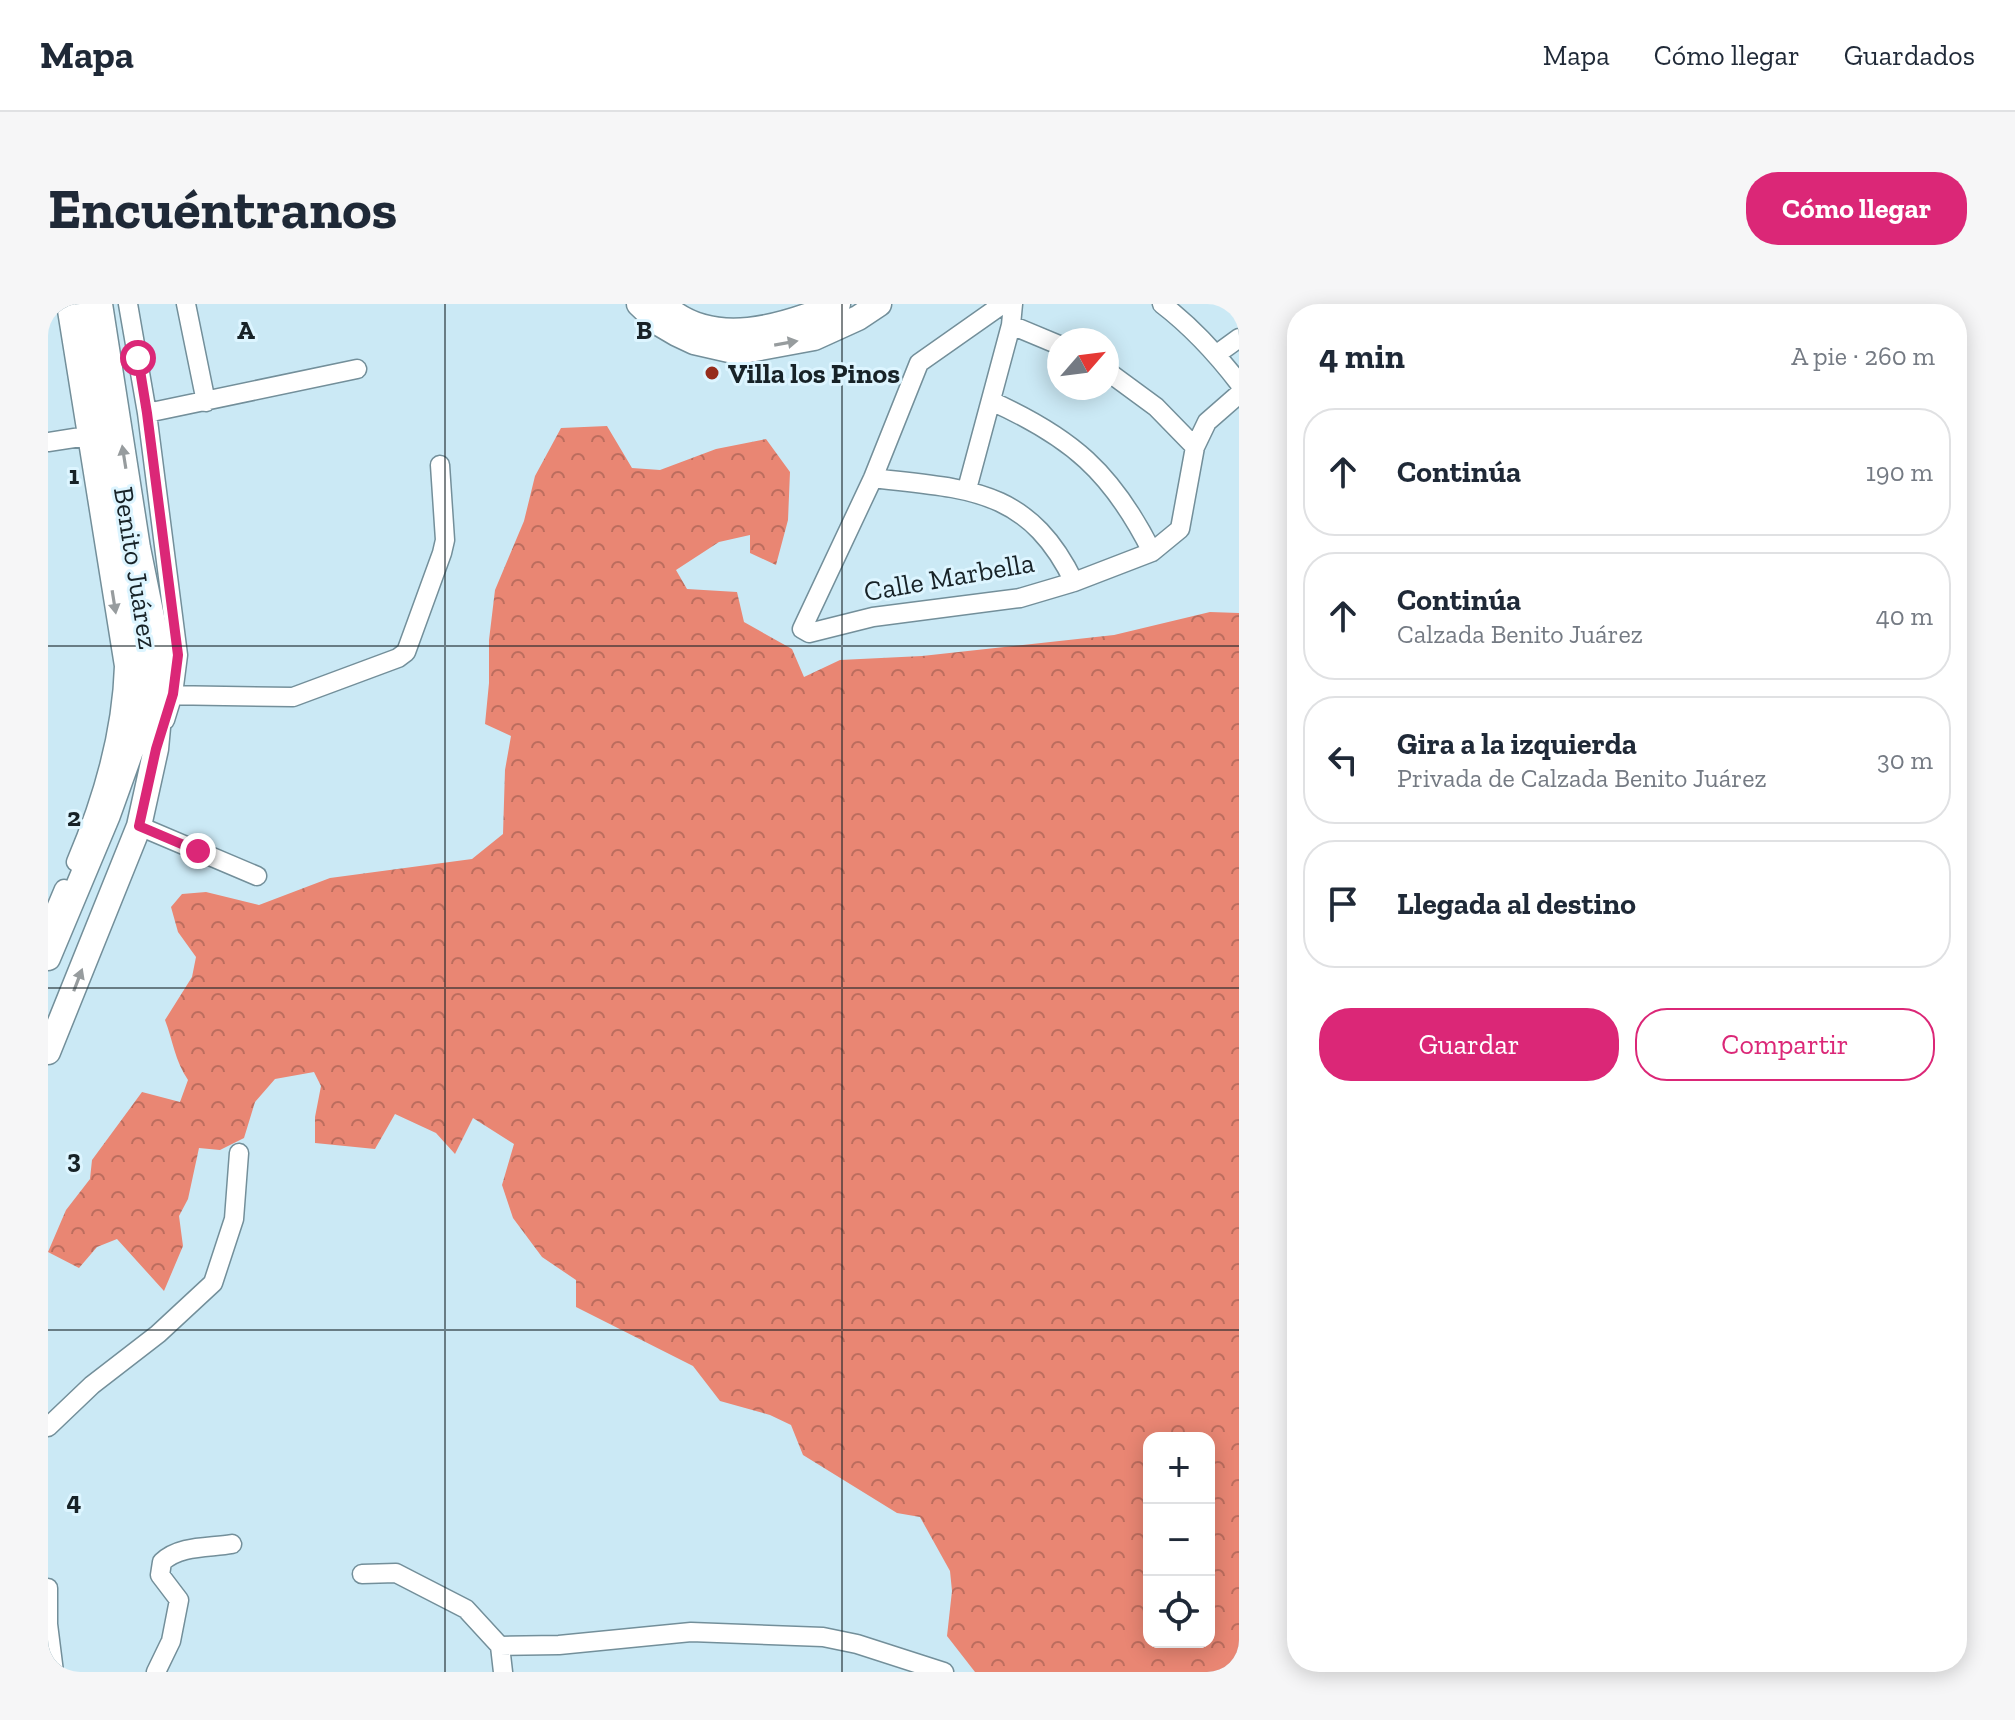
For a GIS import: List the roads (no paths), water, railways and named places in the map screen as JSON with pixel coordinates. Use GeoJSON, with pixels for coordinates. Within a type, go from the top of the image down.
{"type":"FeatureCollection","features":[{"type":"Feature","properties":{"kind":"main road"},"geometry":{"type":"LineString","coordinates":[[48,958],[108,815],[132,748],[140,693],[141,665],[117,540],[79,304]]}},
{"type":"Feature","properties":{"kind":"main road"},"geometry":{"type":"LineString","coordinates":[[48,1052],[139,826],[166,695],[138,548],[100,304]]}},
{"type":"Feature","properties":{"kind":"main road"},"geometry":{"type":"LineString","coordinates":[[639,304],[660,324],[677,334],[694,342],[738,352],[814,338],[858,318],[879,304]]}},
{"type":"Feature","properties":{"kind":"main road"},"geometry":{"type":"LineString","coordinates":[[663,304],[701,326],[746,332],[800,320],[838,304]]}},
{"type":"Feature","properties":{"kind":"street","name":"Benito Juárez"},"geometry":{"type":"LineString","coordinates":[[48,927],[82,848],[105,778],[123,705],[124,666],[66,304]]}},
{"type":"Feature","properties":{"kind":"street"},"geometry":{"type":"LineString","coordinates":[[128,304],[147,413],[178,655],[166,695],[293,697],[398,658],[406,652],[445,540],[440,465]]}},
{"type":"Feature","properties":{"kind":"street"},"geometry":{"type":"LineString","coordinates":[[186,304],[206,402]]}},
{"type":"Feature","properties":{"kind":"street"},"geometry":{"type":"LineString","coordinates":[[1003,304],[919,363],[873,478],[967,489],[993,498],[1030,521],[1049,539],[1074,582]]}},
{"type":"Feature","properties":{"kind":"street"},"geometry":{"type":"LineString","coordinates":[[967,489],[1011,325],[1013,304]]}},
{"type":"Feature","properties":{"kind":"street"},"geometry":{"type":"LineString","coordinates":[[1162,304],[1188,324],[1239,383]]}},
{"type":"Feature","properties":{"kind":"street"},"geometry":{"type":"LineString","coordinates":[[1011,325],[1047,340]]}},
{"type":"Feature","properties":{"kind":"street"},"geometry":{"type":"LineString","coordinates":[[1217,354],[1239,338]]}},
{"type":"Feature","properties":{"kind":"street"},"geometry":{"type":"LineString","coordinates":[[147,413],[357,369]]}},
{"type":"Feature","properties":{"kind":"street"},"geometry":{"type":"LineString","coordinates":[[1119,380],[1156,407],[1195,447]]}},
{"type":"Feature","properties":{"kind":"street","name":"Calle Marbella"},"geometry":{"type":"LineString","coordinates":[[873,478],[802,629],[809,633],[873,617],[1020,598],[1074,582],[1152,552],[1180,529],[1195,447],[1207,422],[1239,394]]}},
{"type":"Feature","properties":{"kind":"street"},"geometry":{"type":"LineString","coordinates":[[991,401],[1057,435],[1087,459],[1113,487],[1135,518],[1152,552]]}},
{"type":"Feature","properties":{"kind":"street"},"geometry":{"type":"LineString","coordinates":[[48,442],[87,436]]}},
{"type":"Feature","properties":{"kind":"street"},"geometry":{"type":"LineString","coordinates":[[139,826],[257,876]]}},
{"type":"Feature","properties":{"kind":"street"},"geometry":{"type":"LineString","coordinates":[[48,1427],[92,1385],[158,1334],[213,1283],[234,1219],[239,1153]]}},
{"type":"Feature","properties":{"kind":"street"},"geometry":{"type":"LineString","coordinates":[[156,1672],[171,1641],[179,1600],[160,1575],[162,1562],[171,1553],[232,1544]]}},
{"type":"Feature","properties":{"kind":"street"},"geometry":{"type":"LineString","coordinates":[[362,1574],[396,1573],[466,1609],[500,1646],[503,1672]]}},
{"type":"Feature","properties":{"kind":"street"},"geometry":{"type":"LineString","coordinates":[[48,1588],[48,1624],[54,1672]]}},
{"type":"Feature","properties":{"kind":"street"},"geometry":{"type":"LineString","coordinates":[[500,1646],[559,1645],[691,1632],[823,1637],[857,1644],[944,1672]]}},
{"type":"Feature","properties":{"kind":"place","name":"Villa los Pinos"},"geometry":{"type":"Point","coordinates":[712,373]}}]}
